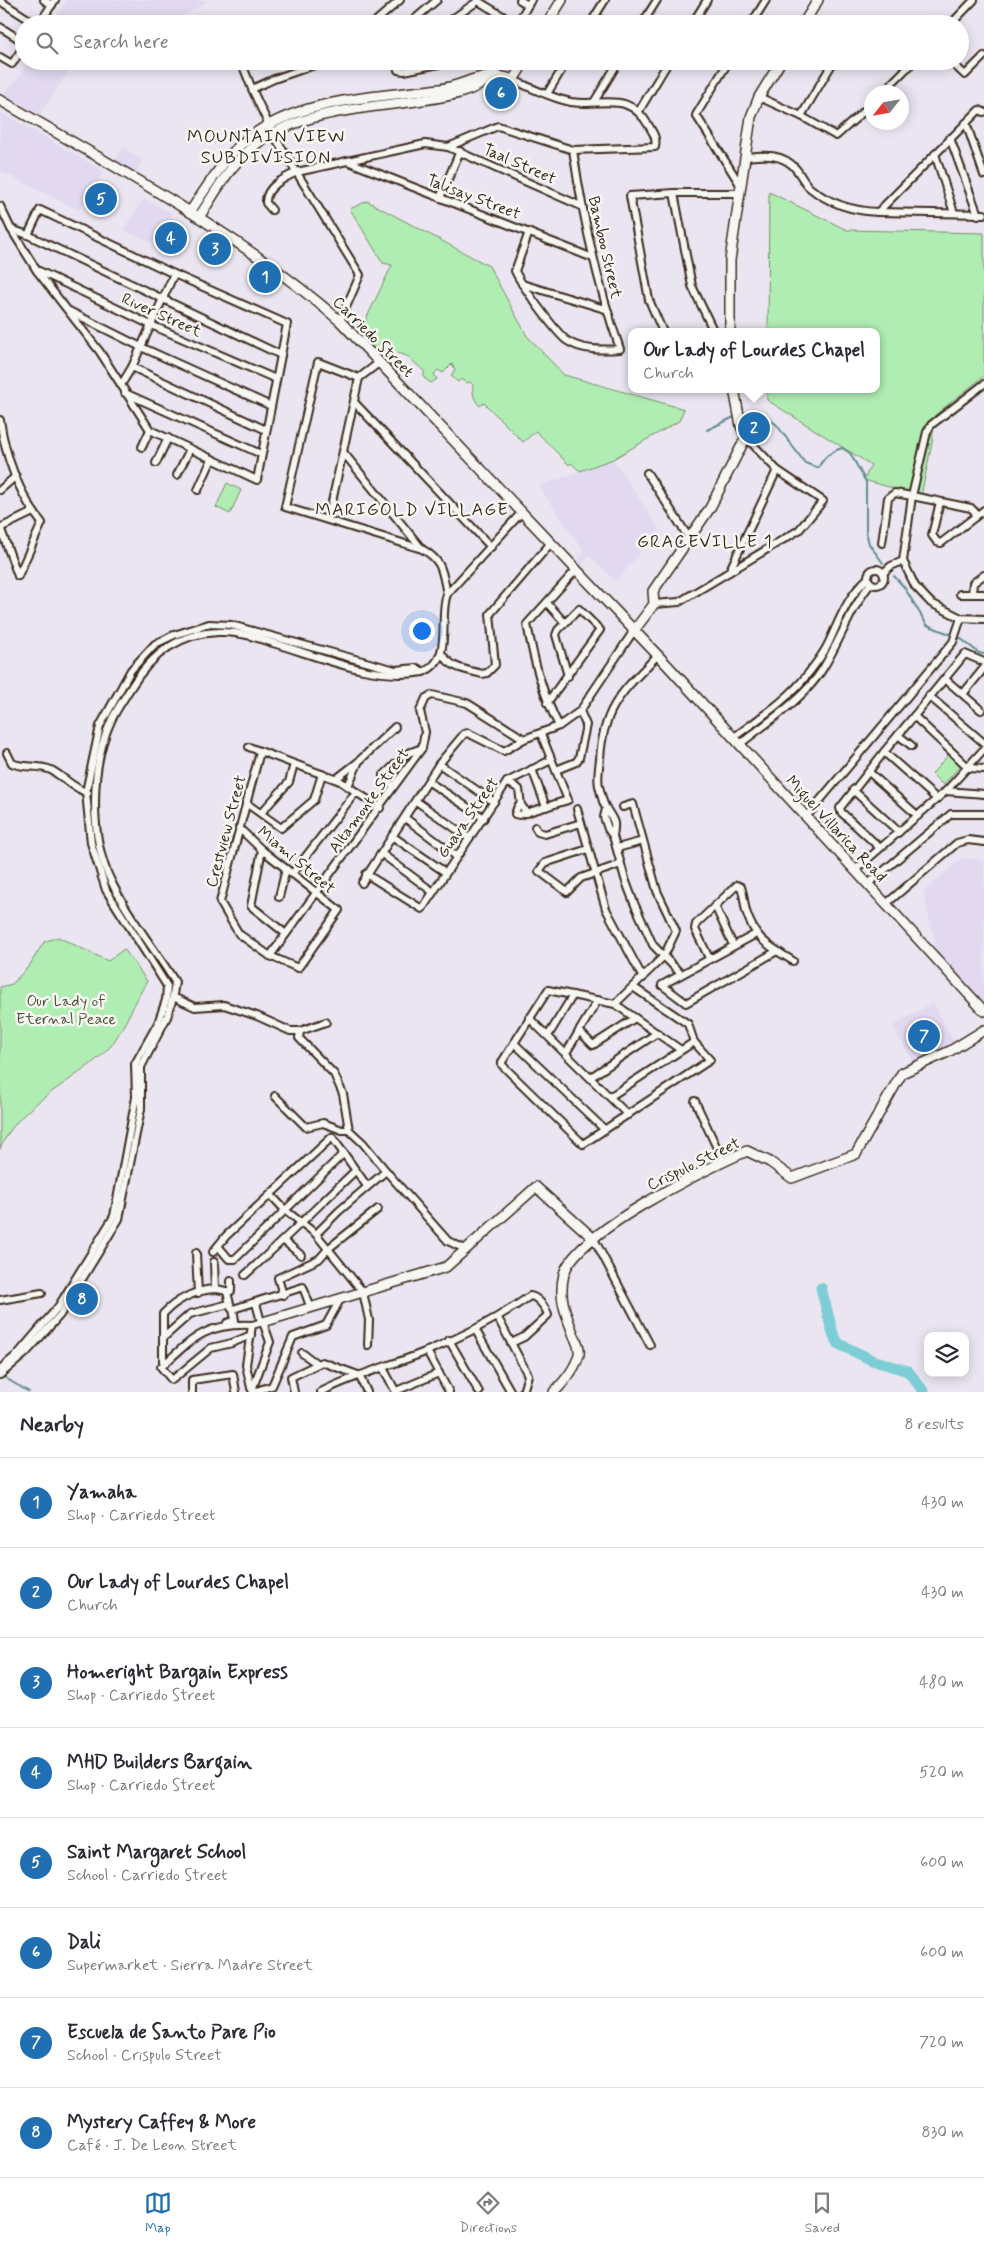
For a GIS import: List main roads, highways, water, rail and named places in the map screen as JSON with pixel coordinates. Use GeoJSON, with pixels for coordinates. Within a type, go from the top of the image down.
{"type":"FeatureCollection","features":[{"type":"Feature","properties":{"kind":"main road"},"geometry":{"type":"LineString","coordinates":[[553,15],[562,0]]}},
{"type":"Feature","properties":{"kind":"main road"},"geometry":{"type":"LineString","coordinates":[[809,15],[818,0]]}},
{"type":"Feature","properties":{"kind":"main road"},"geometry":{"type":"LineString","coordinates":[[190,212],[234,151],[268,125],[326,106],[397,94],[443,89],[482,75],[494,75],[513,80],[519,70]]}},
{"type":"Feature","properties":{"kind":"main road"},"geometry":{"type":"LineString","coordinates":[[730,328],[730,260],[751,117],[759,97],[776,70]]}},
{"type":"Feature","properties":{"kind":"main road"},"geometry":{"type":"LineString","coordinates":[[199,217],[241,158],[260,141],[273,134],[291,126],[327,115],[461,93],[485,82],[494,75]]}},
{"type":"Feature","properties":{"kind":"main road"},"geometry":{"type":"LineString","coordinates":[[397,94],[398,104]]}},
{"type":"Feature","properties":{"kind":"main road","name":"Carriedo Street"},"geometry":{"type":"LineString","coordinates":[[0,100],[199,217],[272,265],[340,321],[633,632],[668,666]]}},
{"type":"Feature","properties":{"kind":"main road"},"geometry":{"type":"LineString","coordinates":[[633,632],[654,604],[653,591],[710,508],[746,437],[741,426],[735,393]]}},
{"type":"Feature","properties":{"kind":"main road","name":"Miguel Villarica Road"},"geometry":{"type":"LineString","coordinates":[[668,666],[984,1011]]}},
{"type":"Feature","properties":{"kind":"main road","name":"Crispulo Street"},"geometry":{"type":"LineString","coordinates":[[554,1392],[574,1365],[579,1354],[578,1346],[562,1305],[560,1293],[564,1272],[571,1258],[635,1208],[723,1161],[750,1151],[770,1162],[792,1178],[856,1154],[902,1073],[950,1051],[984,1030]]}},
{"type":"Feature","properties":{"kind":"main road"},"geometry":{"type":"LineString","coordinates":[[262,1322],[310,1306],[446,1267],[536,1187],[594,1239]]}},
{"type":"Feature","properties":{"kind":"waterway"},"geometry":{"type":"LineString","coordinates":[[745,413],[755,410],[776,424],[805,463],[818,468],[825,458],[834,451],[842,448],[850,453],[866,482],[866,531],[869,544],[883,563]]}},
{"type":"Feature","properties":{"kind":"waterway"},"geometry":{"type":"LineString","coordinates":[[707,430],[734,417]]}},
{"type":"Feature","properties":{"kind":"waterway"},"geometry":{"type":"LineString","coordinates":[[894,576],[904,587],[927,625],[952,635]]}},
{"type":"Feature","properties":{"kind":"waterway"},"geometry":{"type":"LineString","coordinates":[[960,638],[979,653],[984,654]]}},
{"type":"Feature","properties":{"kind":"waterway"},"geometry":{"type":"LineString","coordinates":[[821,1288],[833,1334],[839,1344],[872,1360],[908,1371],[924,1392]]}},
{"type":"Feature","properties":{"kind":"waterway"},"geometry":{"type":"LineString","coordinates":[[2,1376],[29,1392]]}},
{"type":"Feature","properties":{"kind":"place","name":"Dali"},"geometry":{"type":"Point","coordinates":[501,93]}},
{"type":"Feature","properties":{"kind":"place","name":"Saint Margaret School"},"geometry":{"type":"Point","coordinates":[101,199]}},
{"type":"Feature","properties":{"kind":"place","name":"MHD Builders Bargain"},"geometry":{"type":"Point","coordinates":[171,238]}},
{"type":"Feature","properties":{"kind":"place","name":"Homeright Bargain Express"},"geometry":{"type":"Point","coordinates":[215,249]}},
{"type":"Feature","properties":{"kind":"place","name":"Yamaha"},"geometry":{"type":"Point","coordinates":[265,277]}},
{"type":"Feature","properties":{"kind":"place","name":"Our Lady of Lourdes Chapel"},"geometry":{"type":"Point","coordinates":[754,428]}},
{"type":"Feature","properties":{"kind":"place","name":"Escuela de Santo Pare Pio"},"geometry":{"type":"Point","coordinates":[924,1036]}},
{"type":"Feature","properties":{"kind":"place","name":"Mystery Caffey & More"},"geometry":{"type":"Point","coordinates":[82,1299]}},
{"type":"Feature","properties":{"kind":"district","name":"MOUNTAIN VIEW SUBDIVISION"},"geometry":{"type":"Point","coordinates":[266,146]}},
{"type":"Feature","properties":{"kind":"district","name":"MARIGOLD VILLAGE"},"geometry":{"type":"Point","coordinates":[412,509]}},
{"type":"Feature","properties":{"kind":"district","name":"GRACEVILLE 1"},"geometry":{"type":"Point","coordinates":[705,541]}},
{"type":"Feature","properties":{"kind":"park label","name":"Our Lady of Eternal Peace"},"geometry":{"type":"Point","coordinates":[66,1009]}}]}
